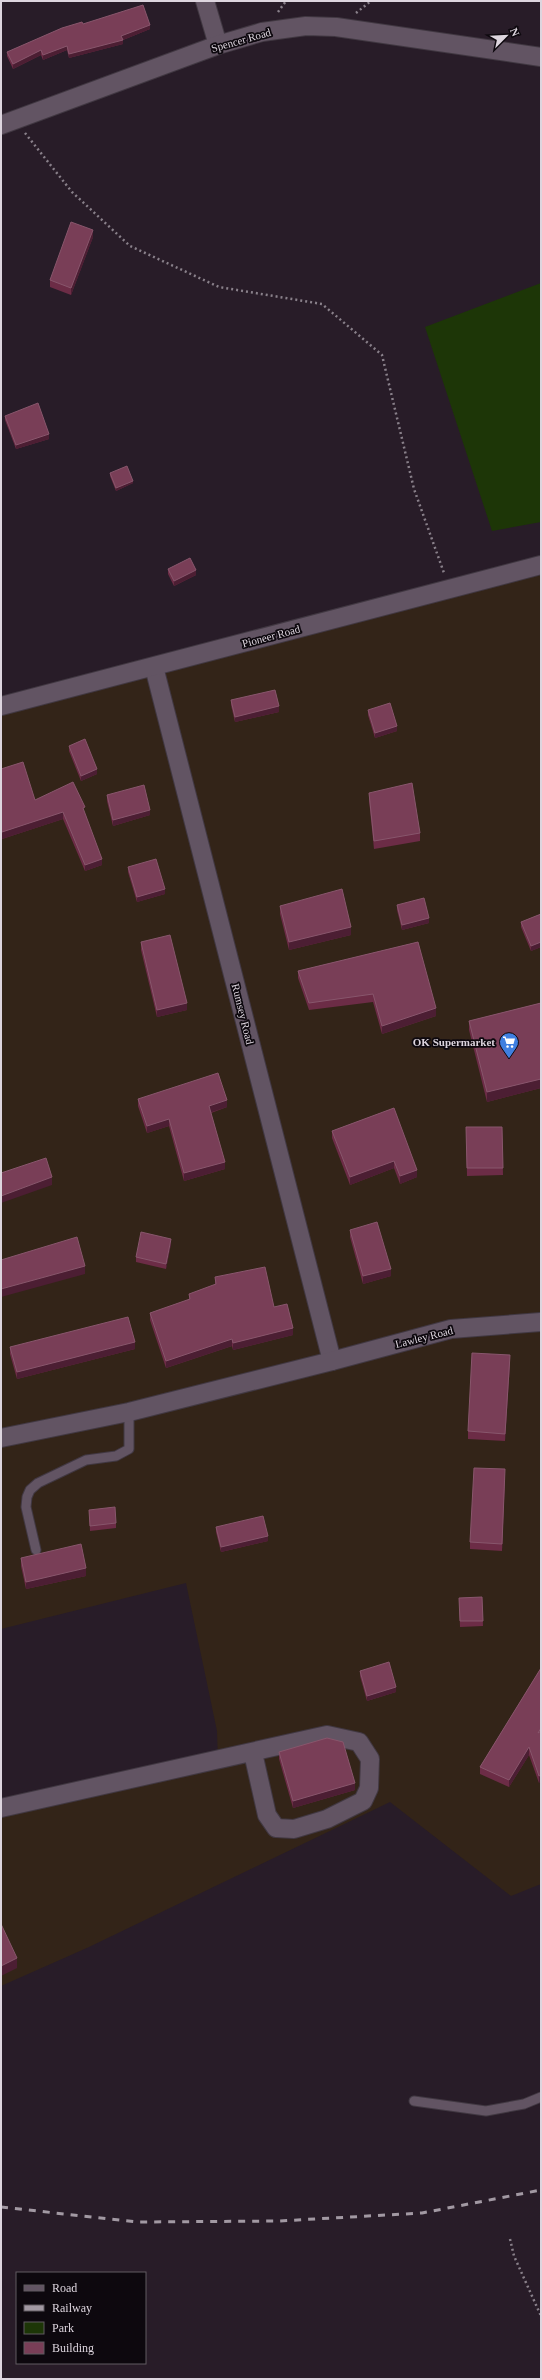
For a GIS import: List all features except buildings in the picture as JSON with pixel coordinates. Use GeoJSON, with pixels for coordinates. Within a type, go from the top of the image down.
{"type":"FeatureCollection","features":[{"type":"Feature","properties":{"kind":"street"},"geometry":{"type":"LineString","coordinates":[[204,1],[218,45]]}},
{"type":"Feature","properties":{"kind":"street","name":"Spencer Road"},"geometry":{"type":"LineString","coordinates":[[8,123],[218,45],[262,32],[306,26],[336,27],[541,57]]}},
{"type":"Feature","properties":{"kind":"street","name":"Pioneer Road"},"geometry":{"type":"LineString","coordinates":[[1,706],[541,565]]}},
{"type":"Feature","properties":{"kind":"street","name":"Rumsey Road"},"geometry":{"type":"LineString","coordinates":[[154,667],[332,1362]]}},
{"type":"Feature","properties":{"kind":"street","name":"Lawley Road"},"geometry":{"type":"LineString","coordinates":[[1,1438],[129,1412],[332,1362],[451,1329],[541,1322]]}},
{"type":"Feature","properties":{"kind":"street"},"geometry":{"type":"LineString","coordinates":[[1,1808],[327,1736],[359,1742],[370,1759],[369,1788],[363,1801],[328,1819],[294,1829],[276,1828],[266,1815],[254,1753]]}},
{"type":"Feature","properties":{"kind":"lane"},"geometry":{"type":"LineString","coordinates":[[36,1550],[26,1507],[27,1497],[30,1490],[38,1483],[86,1460],[116,1456],[129,1449],[129,1412]]}},
{"type":"Feature","properties":{"kind":"lane"},"geometry":{"type":"LineString","coordinates":[[414,2102],[486,2111],[524,2104],[541,2097]]}},
{"type":"Feature","properties":{"kind":"path"},"geometry":{"type":"LineString","coordinates":[[8,123],[72,192],[130,246],[219,287],[322,304],[382,354],[414,489],[450,590]]}},
{"type":"Feature","properties":{"kind":"path"},"geometry":{"type":"LineString","coordinates":[[510,2239],[514,2256],[541,2316]]}},
{"type":"Feature","properties":{"kind":"shaded area"},"geometry":{"type":"Polygon","coordinates":[[[541,565],[541,1884],[511,1896],[390,1802],[89,1947],[1,1986],[1,1808],[218,1760],[217,1731],[186,1583],[1,1629],[1,706],[541,565]]]}},
{"type":"Feature","properties":{"kind":"green space"},"geometry":{"type":"Polygon","coordinates":[[[541,283],[541,522],[492,531],[425,327],[541,283]]]}},
{"type":"Feature","properties":{"kind":"railway"},"geometry":{"type":"LineString","coordinates":[[1,2207],[137,2222],[279,2221],[422,2213],[541,2190]]}},
{"type":"Feature","properties":{"kind":"place","name":"OK Supermarket"},"geometry":{"type":"Point","coordinates":[509,1059]}}]}
